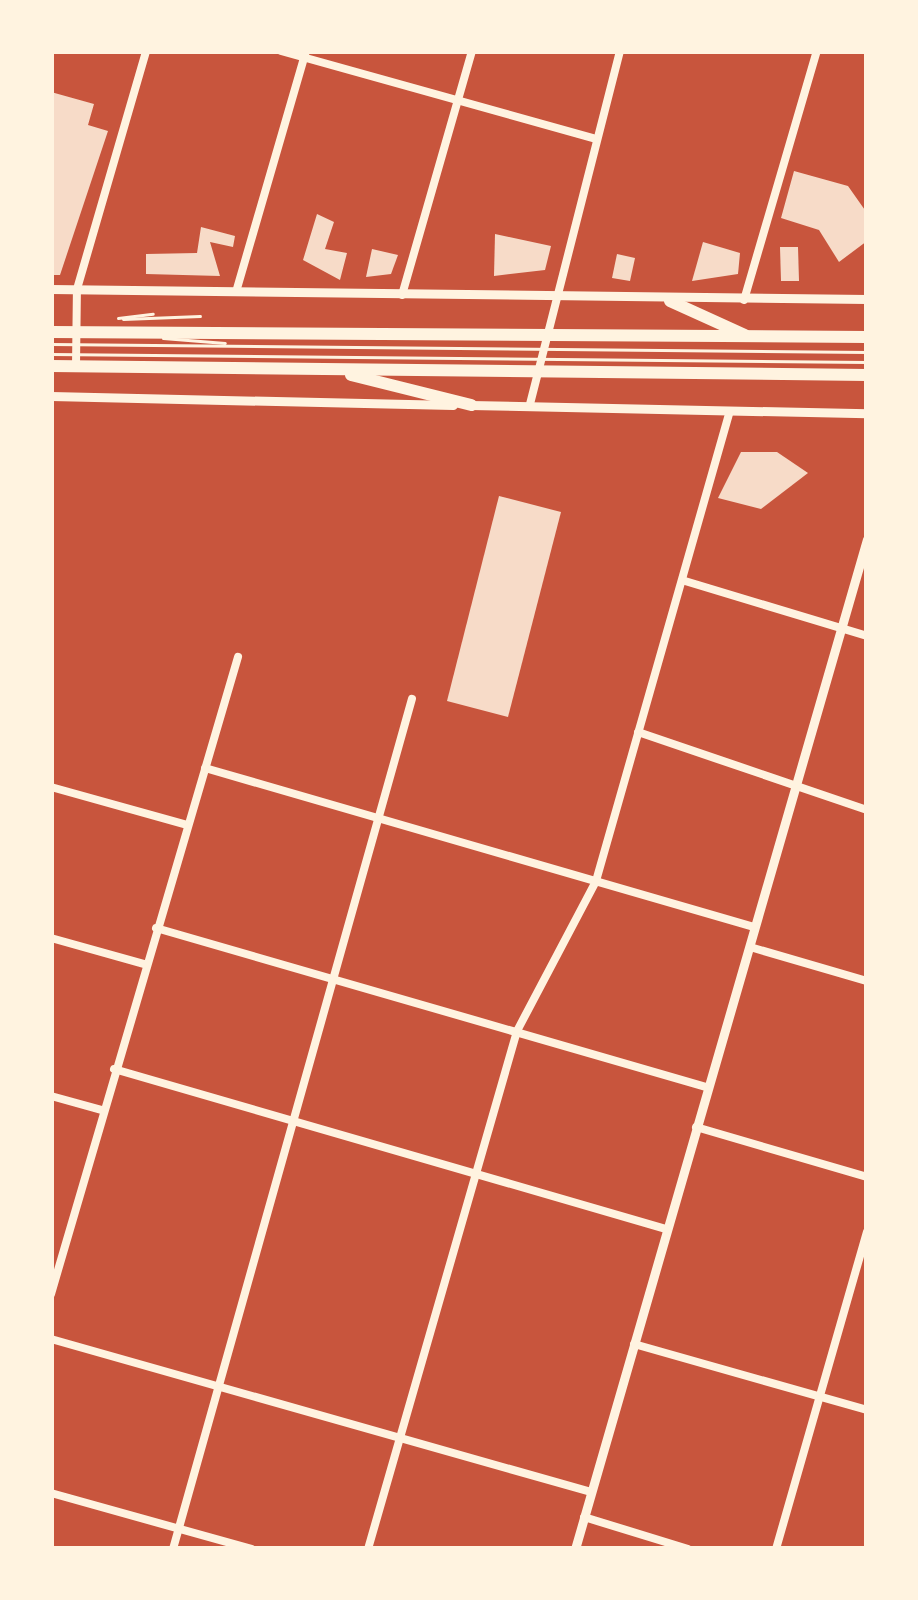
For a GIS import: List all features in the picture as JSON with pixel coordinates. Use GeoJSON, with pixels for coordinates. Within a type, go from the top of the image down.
{"type":"FeatureCollection","features":[{"type":"Feature","properties":{"kind":"highway"},"geometry":{"type":"LineString","coordinates":[[670,301],[746,336]]}},
{"type":"Feature","properties":{"kind":"highway"},"geometry":{"type":"LineString","coordinates":[[51,332],[75,349],[327,369],[867,375]]}},
{"type":"Feature","properties":{"kind":"highway"},"geometry":{"type":"LineString","coordinates":[[51,366],[75,349],[540,347],[746,336],[867,337]]}},
{"type":"Feature","properties":{"kind":"highway"},"geometry":{"type":"LineString","coordinates":[[327,369],[471,405]]}},
{"type":"Feature","properties":{"kind":"street"},"geometry":{"type":"LineString","coordinates":[[75,349],[76,289],[146,51]]}},
{"type":"Feature","properties":{"kind":"street"},"geometry":{"type":"LineString","coordinates":[[281,51],[305,54],[457,104],[593,138]]}},
{"type":"Feature","properties":{"kind":"street"},"geometry":{"type":"LineString","coordinates":[[402,296],[472,51]]}},
{"type":"Feature","properties":{"kind":"street"},"geometry":{"type":"LineString","coordinates":[[530,404],[551,301],[620,51]]}},
{"type":"Feature","properties":{"kind":"street"},"geometry":{"type":"LineString","coordinates":[[744,300],[817,51]]}},
{"type":"Feature","properties":{"kind":"street"},"geometry":{"type":"LineString","coordinates":[[236,292],[305,54]]}},
{"type":"Feature","properties":{"kind":"street"},"geometry":{"type":"LineString","coordinates":[[51,289],[551,301],[867,299]]}},
{"type":"Feature","properties":{"kind":"street"},"geometry":{"type":"LineString","coordinates":[[51,396],[867,412]]}},
{"type":"Feature","properties":{"kind":"street"},"geometry":{"type":"LineString","coordinates":[[368,1549],[517,1031],[596,881],[730,412]]}},
{"type":"Feature","properties":{"kind":"street"},"geometry":{"type":"LineString","coordinates":[[574,1549],[867,539]]}},
{"type":"Feature","properties":{"kind":"street"},"geometry":{"type":"LineString","coordinates":[[685,580],[867,635]]}},
{"type":"Feature","properties":{"kind":"street"},"geometry":{"type":"LineString","coordinates":[[51,1294],[144,964],[238,657]]}},
{"type":"Feature","properties":{"kind":"street"},"geometry":{"type":"LineString","coordinates":[[172,1549],[338,978],[412,699]]}},
{"type":"Feature","properties":{"kind":"street"},"geometry":{"type":"LineString","coordinates":[[638,733],[867,810]]}},
{"type":"Feature","properties":{"kind":"street"},"geometry":{"type":"LineString","coordinates":[[205,768],[754,927]]}},
{"type":"Feature","properties":{"kind":"street"},"geometry":{"type":"LineString","coordinates":[[51,787],[188,825]]}},
{"type":"Feature","properties":{"kind":"street"},"geometry":{"type":"LineString","coordinates":[[156,928],[706,1087]]}},
{"type":"Feature","properties":{"kind":"street"},"geometry":{"type":"LineString","coordinates":[[51,938],[144,964]]}},
{"type":"Feature","properties":{"kind":"street"},"geometry":{"type":"LineString","coordinates":[[750,946],[867,981]]}},
{"type":"Feature","properties":{"kind":"street"},"geometry":{"type":"LineString","coordinates":[[114,1069],[666,1229]]}},
{"type":"Feature","properties":{"kind":"street"},"geometry":{"type":"LineString","coordinates":[[51,1096],[102,1110]]}},
{"type":"Feature","properties":{"kind":"street"},"geometry":{"type":"LineString","coordinates":[[694,1126],[867,1177]]}},
{"type":"Feature","properties":{"kind":"street"},"geometry":{"type":"LineString","coordinates":[[776,1549],[867,1232]]}},
{"type":"Feature","properties":{"kind":"street"},"geometry":{"type":"LineString","coordinates":[[51,1339],[591,1492]]}},
{"type":"Feature","properties":{"kind":"street"},"geometry":{"type":"LineString","coordinates":[[634,1344],[867,1411]]}},
{"type":"Feature","properties":{"kind":"street"},"geometry":{"type":"LineString","coordinates":[[51,1493],[251,1549]]}},
{"type":"Feature","properties":{"kind":"street"},"geometry":{"type":"LineString","coordinates":[[584,1517],[688,1549]]}},
{"type":"Feature","properties":{"kind":"lane"},"geometry":{"type":"LineString","coordinates":[[51,344],[75,349],[540,347],[867,362]]}},
{"type":"Feature","properties":{"kind":"lane"},"geometry":{"type":"LineString","coordinates":[[75,349],[245,344]]}},
{"type":"Feature","properties":{"kind":"lane"},"geometry":{"type":"LineString","coordinates":[[51,354],[75,349],[245,344],[867,352]]}},
{"type":"Feature","properties":{"kind":"path"},"geometry":{"type":"LineString","coordinates":[[154,314],[110,320],[200,316]]}},
{"type":"Feature","properties":{"kind":"building"},"geometry":{"type":"Polygon","coordinates":[[[51,92],[94,104],[88,125],[108,131],[60,275],[51,275],[51,92]]]}},
{"type":"Feature","properties":{"kind":"building"},"geometry":{"type":"Polygon","coordinates":[[[794,171],[848,186],[867,213],[867,241],[839,262],[819,230],[781,218],[794,171]]]}},
{"type":"Feature","properties":{"kind":"building"},"geometry":{"type":"Polygon","coordinates":[[[317,214],[334,222],[325,249],[347,253],[340,280],[303,260],[317,214]]]}},
{"type":"Feature","properties":{"kind":"building"},"geometry":{"type":"Polygon","coordinates":[[[201,227],[235,236],[233,247],[210,242],[220,276],[146,274],[146,254],[197,253],[201,227]]]}},
{"type":"Feature","properties":{"kind":"building"},"geometry":{"type":"Polygon","coordinates":[[[495,234],[551,246],[545,270],[494,276],[495,234]]]}},
{"type":"Feature","properties":{"kind":"building"},"geometry":{"type":"Polygon","coordinates":[[[703,242],[740,253],[738,274],[692,281],[703,242]]]}},
{"type":"Feature","properties":{"kind":"building"},"geometry":{"type":"Polygon","coordinates":[[[780,247],[798,247],[799,281],[781,281],[780,247]]]}},
{"type":"Feature","properties":{"kind":"building"},"geometry":{"type":"Polygon","coordinates":[[[372,249],[398,255],[391,274],[366,277],[372,249]]]}},
{"type":"Feature","properties":{"kind":"building"},"geometry":{"type":"Polygon","coordinates":[[[617,254],[635,258],[630,281],[612,278],[617,254]]]}},
{"type":"Feature","properties":{"kind":"building"},"geometry":{"type":"Polygon","coordinates":[[[741,452],[777,452],[808,473],[761,509],[718,498],[741,452]]]}},
{"type":"Feature","properties":{"kind":"building"},"geometry":{"type":"Polygon","coordinates":[[[499,496],[561,512],[508,717],[447,701],[499,496]]]}}]}
